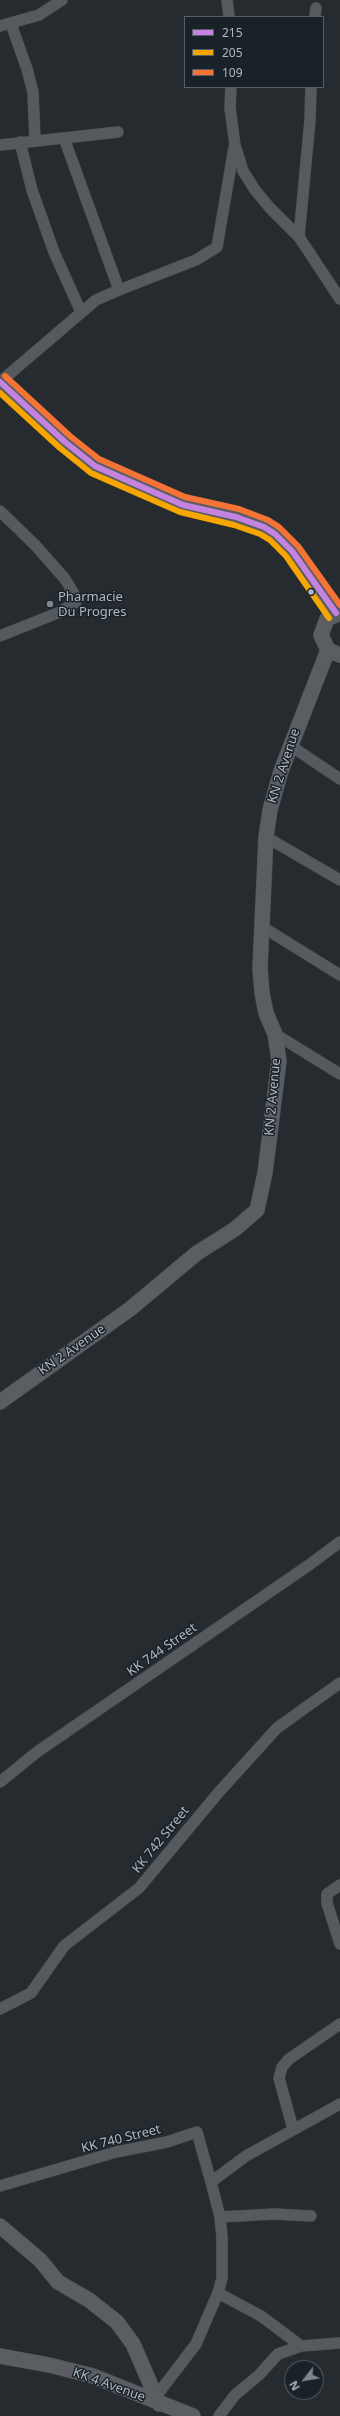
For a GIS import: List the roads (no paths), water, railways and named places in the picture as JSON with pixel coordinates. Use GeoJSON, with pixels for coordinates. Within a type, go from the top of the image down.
{"type":"FeatureCollection","features":[{"type":"Feature","properties":{"kind":"street"},"geometry":{"type":"LineString","coordinates":[[35,141],[33,92],[27,69],[5,25],[39,15],[62,0]]}},
{"type":"Feature","properties":{"kind":"street"},"geometry":{"type":"LineString","coordinates":[[227,0],[229,16]]}},
{"type":"Feature","properties":{"kind":"street"},"geometry":{"type":"LineString","coordinates":[[231,88],[230,108],[235,145],[243,171],[254,190],[299,237],[340,299]]}},
{"type":"Feature","properties":{"kind":"street"},"geometry":{"type":"LineString","coordinates":[[299,237],[310,120],[311,88]]}},
{"type":"Feature","properties":{"kind":"street"},"geometry":{"type":"LineString","coordinates":[[0,145],[118,132]]}},
{"type":"Feature","properties":{"kind":"street"},"geometry":{"type":"LineString","coordinates":[[64,138],[119,290]]}},
{"type":"Feature","properties":{"kind":"street"},"geometry":{"type":"LineString","coordinates":[[20,142],[32,190],[52,245],[80,312]]}},
{"type":"Feature","properties":{"kind":"street"},"geometry":{"type":"LineString","coordinates":[[235,145],[217,248],[196,260],[96,300],[80,312],[0,382],[65,442],[95,466],[183,505],[243,520],[264,527],[275,534],[292,551],[338,613],[326,619],[321,629],[322,640],[336,655]]}},
{"type":"Feature","properties":{"kind":"street"},"geometry":{"type":"LineString","coordinates":[[0,511],[36,546],[65,579],[74,594],[76,602],[60,612],[0,636]]}},
{"type":"Feature","properties":{"kind":"street","name":"KN 2 Avenue"},"geometry":{"type":"LineString","coordinates":[[0,1402],[130,1309],[197,1253],[235,1229],[258,1210],[265,1173],[279,1062],[275,1034],[266,1013],[262,993],[261,926],[266,837],[270,810],[291,746],[336,655]]}},
{"type":"Feature","properties":{"kind":"street"},"geometry":{"type":"LineString","coordinates":[[291,746],[340,779]]}},
{"type":"Feature","properties":{"kind":"street"},"geometry":{"type":"LineString","coordinates":[[266,837],[340,880]]}},
{"type":"Feature","properties":{"kind":"street"},"geometry":{"type":"LineString","coordinates":[[261,926],[340,974]]}},
{"type":"Feature","properties":{"kind":"street"},"geometry":{"type":"LineString","coordinates":[[275,1034],[340,1074]]}},
{"type":"Feature","properties":{"kind":"street","name":"KK 744 Street"},"geometry":{"type":"LineString","coordinates":[[0,1782],[37,1752],[309,1565],[340,1542]]}},
{"type":"Feature","properties":{"kind":"street","name":"KK 742 Street"},"geometry":{"type":"LineString","coordinates":[[0,2009],[31,1993],[64,1946],[140,1888],[219,1792],[277,1728],[340,1684]]}},
{"type":"Feature","properties":{"kind":"street"},"geometry":{"type":"LineString","coordinates":[[340,1885],[327,1894],[327,1903],[340,1944]]}},
{"type":"Feature","properties":{"kind":"street"},"geometry":{"type":"LineString","coordinates":[[293,2129],[279,2078],[282,2067],[288,2059],[340,2024]]}},
{"type":"Feature","properties":{"kind":"street"},"geometry":{"type":"LineString","coordinates":[[158,2400],[196,2344],[218,2293],[222,2278],[222,2237],[220,2217],[212,2182],[246,2156],[340,2104]]}},
{"type":"Feature","properties":{"kind":"street","name":"KK 740 Street"},"geometry":{"type":"LineString","coordinates":[[0,2186],[116,2152],[168,2142],[197,2132],[212,2182]]}},
{"type":"Feature","properties":{"kind":"street"},"geometry":{"type":"LineString","coordinates":[[220,2217],[274,2214],[311,2216]]}},
{"type":"Feature","properties":{"kind":"street"},"geometry":{"type":"LineString","coordinates":[[0,2226],[40,2260],[58,2282],[90,2300],[117,2322],[133,2344],[158,2400]]}},
{"type":"Feature","properties":{"kind":"street"},"geometry":{"type":"LineString","coordinates":[[218,2293],[261,2316],[301,2346]]}},
{"type":"Feature","properties":{"kind":"street"},"geometry":{"type":"LineString","coordinates":[[219,2416],[235,2395],[259,2375],[278,2354],[301,2346],[340,2342]]}},
{"type":"Feature","properties":{"kind":"street","name":"KK 4 Avenue"},"geometry":{"type":"LineString","coordinates":[[0,2356],[49,2365],[93,2376],[158,2400],[193,2416]]}},
{"type":"Feature","properties":{"kind":"place","name":"Pharmacie Du Progres"},"geometry":{"type":"Point","coordinates":[50,604]}}]}
